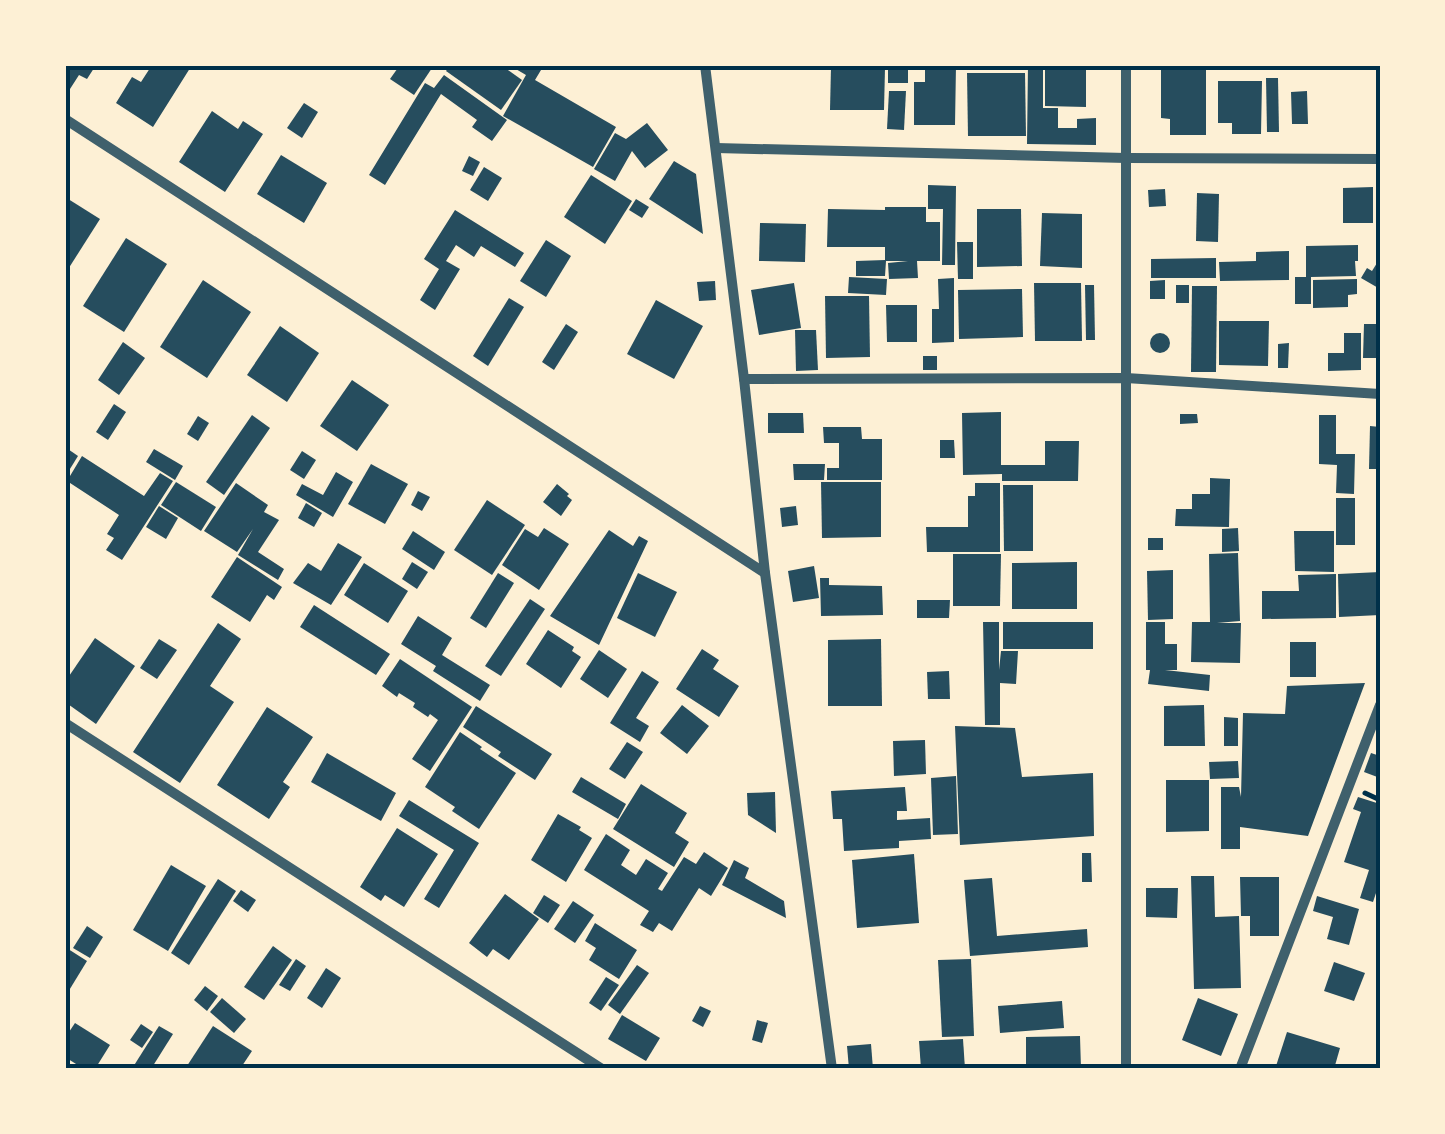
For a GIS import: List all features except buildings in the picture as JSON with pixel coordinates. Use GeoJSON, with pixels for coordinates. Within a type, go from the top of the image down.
{"type":"FeatureCollection","features":[{"type":"Feature","properties":{"kind":"street"},"geometry":{"type":"LineString","coordinates":[[705,65],[765,573],[832,1069]]}},
{"type":"Feature","properties":{"kind":"street"},"geometry":{"type":"LineString","coordinates":[[1126,65],[1126,1069]]}},
{"type":"Feature","properties":{"kind":"street"},"geometry":{"type":"LineString","coordinates":[[65,119],[765,573]]}},
{"type":"Feature","properties":{"kind":"street"},"geometry":{"type":"LineString","coordinates":[[716,148],[1126,158],[1380,158]]}},
{"type":"Feature","properties":{"kind":"street"},"geometry":{"type":"LineString","coordinates":[[744,379],[1126,378],[1380,394]]}},
{"type":"Feature","properties":{"kind":"street"},"geometry":{"type":"LineString","coordinates":[[1240,1069],[1380,705]]}},
{"type":"Feature","properties":{"kind":"street"},"geometry":{"type":"LineString","coordinates":[[65,723],[602,1069]]}}]}
